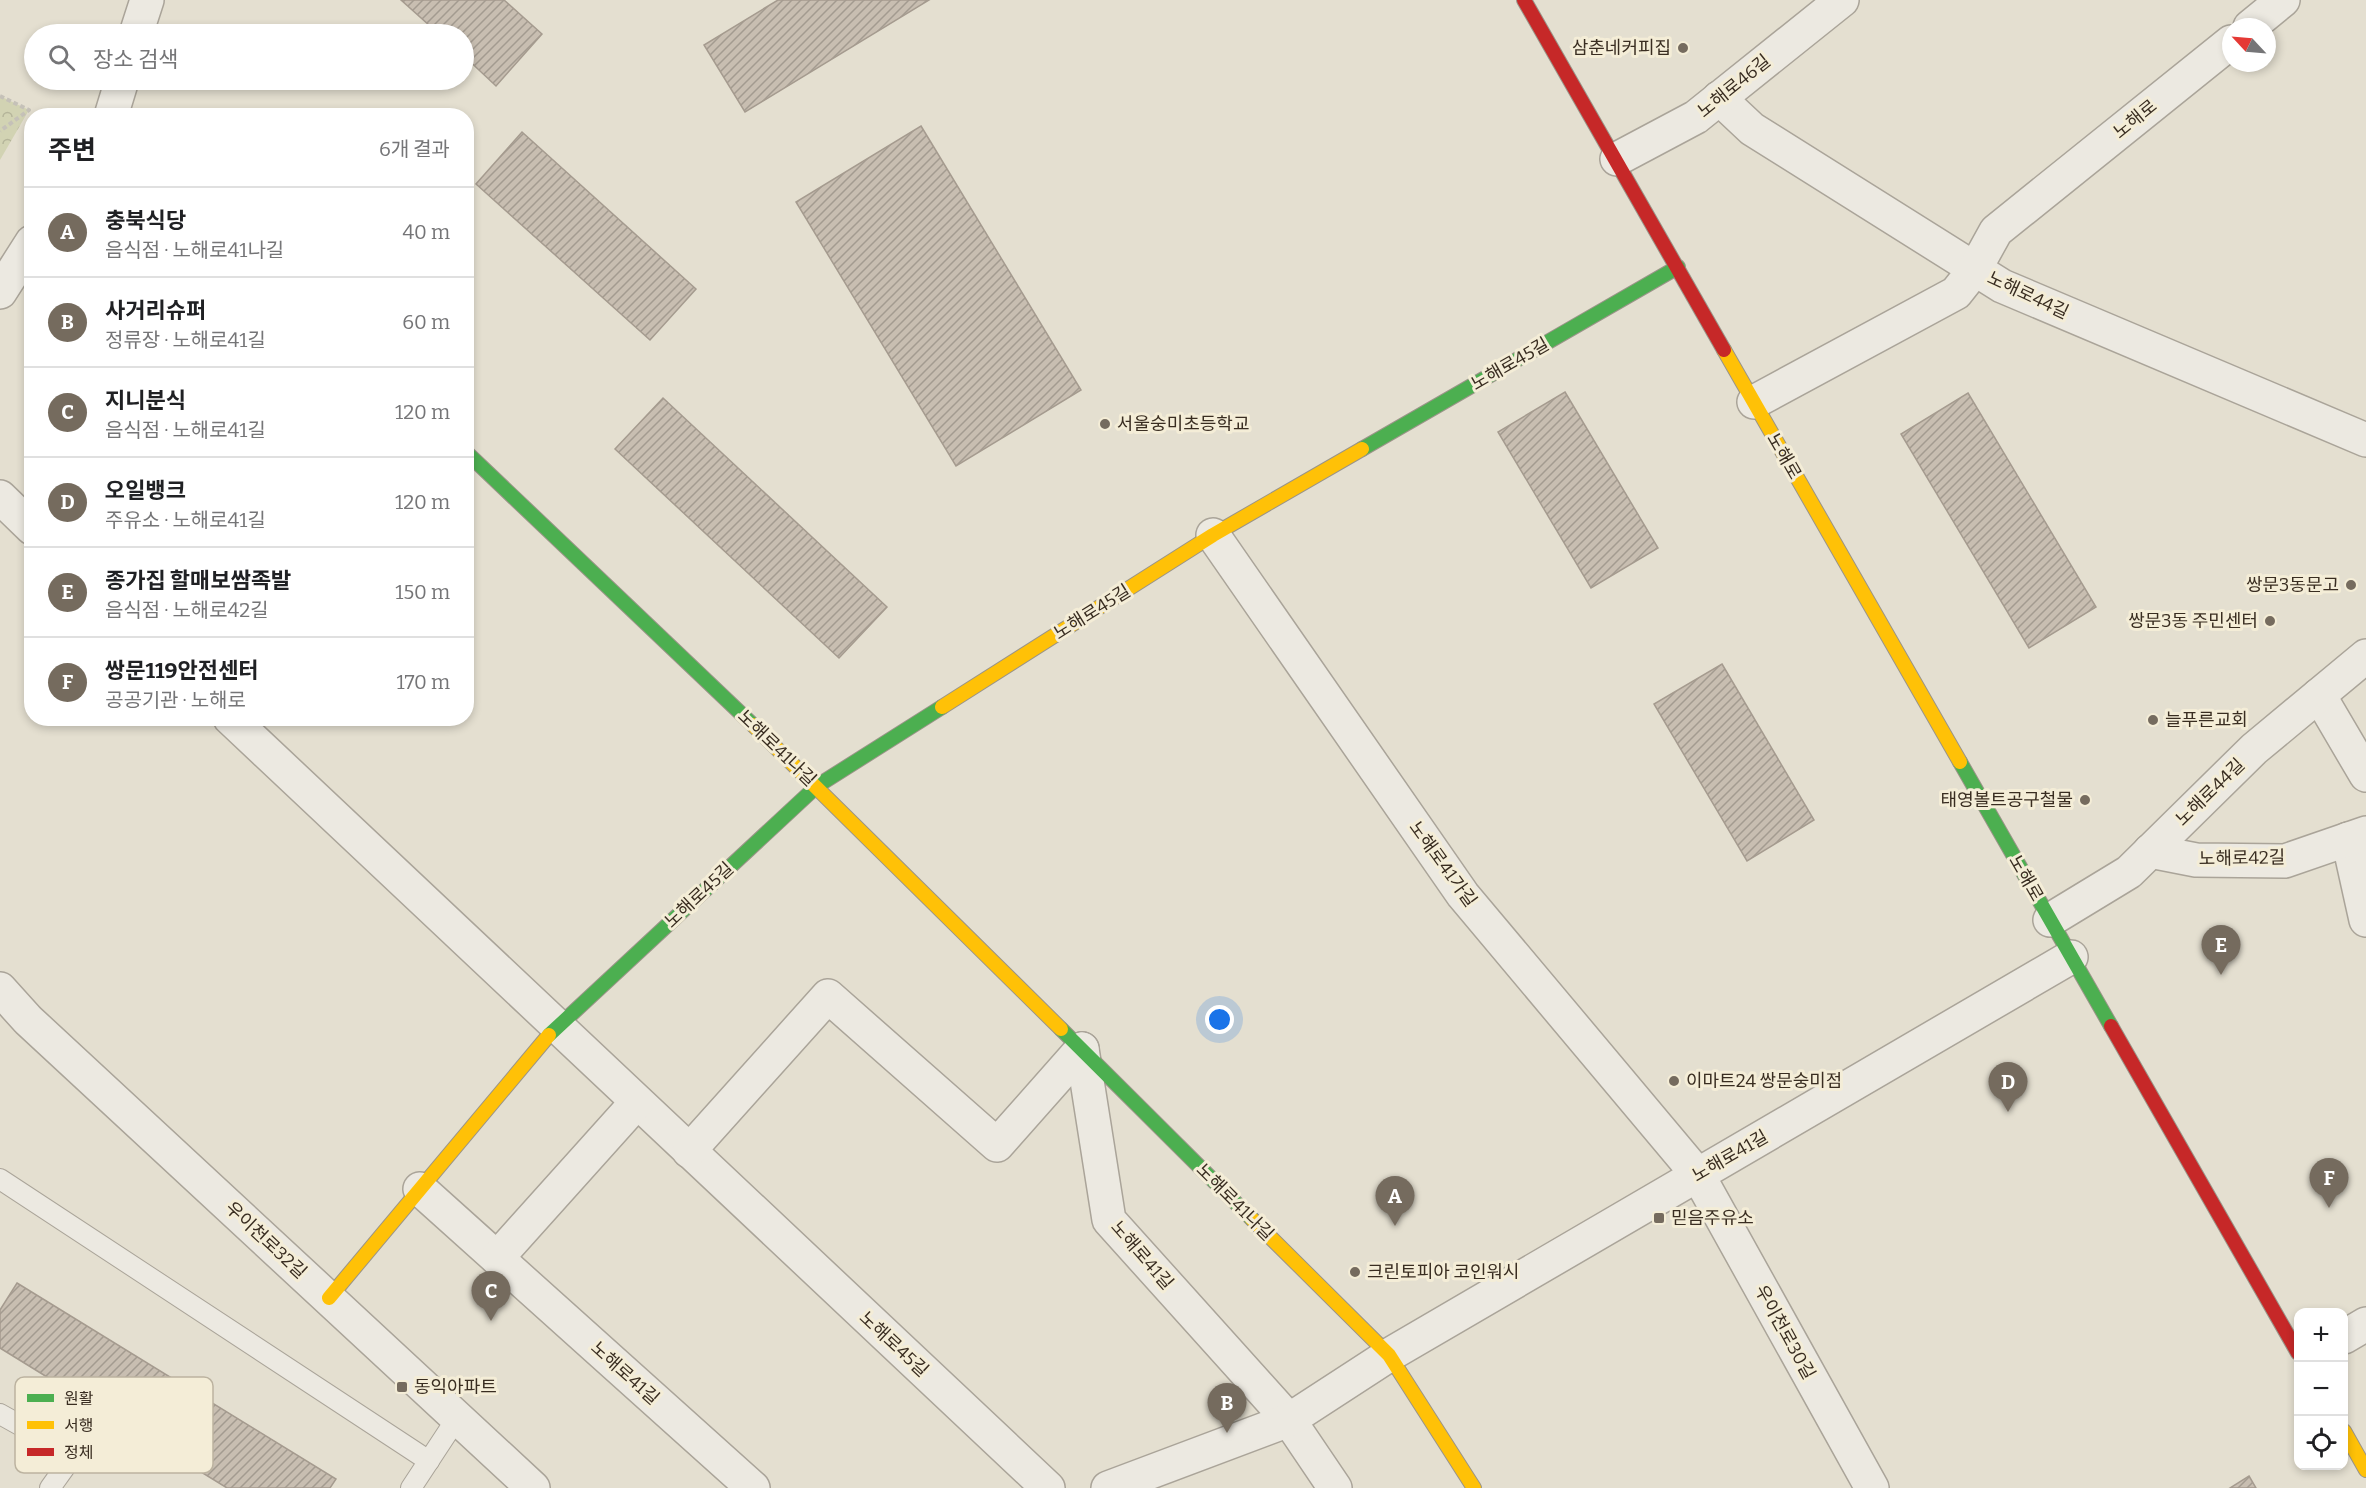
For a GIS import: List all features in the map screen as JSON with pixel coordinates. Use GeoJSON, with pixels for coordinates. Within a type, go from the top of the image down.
{"type":"FeatureCollection","features":[{"type":"Feature","properties":{"kind":"street"},"geometry":{"type":"LineString","coordinates":[[139,24],[147,0]]}},
{"type":"Feature","properties":{"kind":"street","name":"노해로"},"geometry":{"type":"LineString","coordinates":[[1524,0],[2294,1346]]}},
{"type":"Feature","properties":{"kind":"street","name":"노해로46길"},"geometry":{"type":"LineString","coordinates":[[1617,159],[1696,117],[1842,0]]}},
{"type":"Feature","properties":{"kind":"street"},"geometry":{"type":"LineString","coordinates":[[2261,18],[2283,0]]}},
{"type":"Feature","properties":{"kind":"street","name":"노해로"},"geometry":{"type":"LineString","coordinates":[[1754,402],[1956,293],[1975,269],[1996,231],[2222,49]]}},
{"type":"Feature","properties":{"kind":"street"},"geometry":{"type":"LineString","coordinates":[[114,108],[119,90]]}},
{"type":"Feature","properties":{"kind":"street","name":"노해로44길"},"geometry":{"type":"LineString","coordinates":[[1719,98],[1752,129],[2002,286],[2366,441]]}},
{"type":"Feature","properties":{"kind":"street"},"geometry":{"type":"LineString","coordinates":[[0,292],[24,254]]}},
{"type":"Feature","properties":{"kind":"street","name":"노해로45길"},"geometry":{"type":"LineString","coordinates":[[329,1298],[557,1026],[817,786],[1213,535],[1678,267]]}},
{"type":"Feature","properties":{"kind":"street","name":"노해로41나길"},"geometry":{"type":"LineString","coordinates":[[474,460],[817,786],[1389,1355]]}},
{"type":"Feature","properties":{"kind":"street"},"geometry":{"type":"LineString","coordinates":[[0,497],[24,520]]}},
{"type":"Feature","properties":{"kind":"street","name":"노해로41가길"},"geometry":{"type":"LineString","coordinates":[[1213,535],[1463,895],[1698,1175]]}},
{"type":"Feature","properties":{"kind":"street","name":"노해로44길"},"geometry":{"type":"LineString","coordinates":[[2050,920],[2129,872],[2254,749],[2366,656]]}},
{"type":"Feature","properties":{"kind":"street"},"geometry":{"type":"LineString","coordinates":[[2319,695],[2366,775]]}},
{"type":"Feature","properties":{"kind":"street","name":"노해로45길"},"geometry":{"type":"LineString","coordinates":[[238,726],[1048,1488]]}},
{"type":"Feature","properties":{"kind":"street"},"geometry":{"type":"LineString","coordinates":[[2357,836],[2366,920]]}},
{"type":"Feature","properties":{"kind":"street","name":"노해로42길"},"geometry":{"type":"LineString","coordinates":[[2150,851],[2196,860],[2285,861],[2357,836]]}},
{"type":"Feature","properties":{"kind":"street","name":"노해로41길"},"geometry":{"type":"LineString","coordinates":[[1108,1488],[1289,1420],[1389,1355],[2071,957]]}},
{"type":"Feature","properties":{"kind":"street","name":"우이천로32길"},"geometry":{"type":"LineString","coordinates":[[0,989],[28,1020],[533,1488]]}},
{"type":"Feature","properties":{"kind":"street"},"geometry":{"type":"LineString","coordinates":[[689,1151],[828,996],[997,1145],[1082,1049]]}},
{"type":"Feature","properties":{"kind":"street","name":"노해로41길"},"geometry":{"type":"LineString","coordinates":[[1082,1049],[1109,1220],[1289,1420],[1335,1488]]}},
{"type":"Feature","properties":{"kind":"street"},"geometry":{"type":"LineString","coordinates":[[497,1258],[637,1102]]}},
{"type":"Feature","properties":{"kind":"street","name":"우이천로30길"},"geometry":{"type":"LineString","coordinates":[[1698,1175],[1872,1488]]}},
{"type":"Feature","properties":{"kind":"street","name":"노해로41길"},"geometry":{"type":"LineString","coordinates":[[420,1189],[753,1488]]}},
{"type":"Feature","properties":{"kind":"street"},"geometry":{"type":"LineString","coordinates":[[2348,1334],[2366,1324]]}},
{"type":"Feature","properties":{"kind":"street"},"geometry":{"type":"LineString","coordinates":[[1389,1355],[1474,1488]]}},
{"type":"Feature","properties":{"kind":"street"},"geometry":{"type":"LineString","coordinates":[[2348,1439],[2366,1470]]}},
{"type":"Feature","properties":{"kind":"lane"},"geometry":{"type":"LineString","coordinates":[[0,1179],[429,1461]]}},
{"type":"Feature","properties":{"kind":"lane"},"geometry":{"type":"LineString","coordinates":[[0,1414],[15,1422]]}},
{"type":"Feature","properties":{"kind":"lane"},"geometry":{"type":"LineString","coordinates":[[411,1488],[457,1418]]}},
{"type":"Feature","properties":{"kind":"lane"},"geometry":{"type":"LineString","coordinates":[[50,1488],[61,1473]]}},
{"type":"Feature","properties":{"kind":"path"},"geometry":{"type":"LineString","coordinates":[[0,96],[25,108]]}},
{"type":"Feature","properties":{"kind":"path"},"geometry":{"type":"LineString","coordinates":[[0,131],[24,114]]}},
{"type":"Feature","properties":{"kind":"green space"},"geometry":{"type":"Polygon","coordinates":[[[0,96],[25,108],[24,119],[0,160],[0,96]]]}},
{"type":"Feature","properties":{"kind":"building"},"geometry":{"type":"Polygon","coordinates":[[[401,0],[504,0],[542,34],[496,86],[474,65],[474,24],[428,24],[401,0]]]}},
{"type":"Feature","properties":{"kind":"building"},"geometry":{"type":"Polygon","coordinates":[[[778,0],[929,0],[745,112],[704,45],[778,0]]]}},
{"type":"Feature","properties":{"kind":"building"},"geometry":{"type":"Polygon","coordinates":[[[921,126],[1081,390],[956,466],[796,202],[921,126]]]}},
{"type":"Feature","properties":{"kind":"building"},"geometry":{"type":"Polygon","coordinates":[[[522,132],[696,289],[650,340],[476,184],[522,132]]]}},
{"type":"Feature","properties":{"kind":"building"},"geometry":{"type":"Polygon","coordinates":[[[1565,392],[1658,548],[1591,588],[1498,432],[1565,392]]]}},
{"type":"Feature","properties":{"kind":"building"},"geometry":{"type":"Polygon","coordinates":[[[1968,393],[2096,607],[2029,648],[1901,434],[1968,393]]]}},
{"type":"Feature","properties":{"kind":"building"},"geometry":{"type":"Polygon","coordinates":[[[663,398],[887,607],[839,658],[615,449],[663,398]]]}},
{"type":"Feature","properties":{"kind":"building"},"geometry":{"type":"Polygon","coordinates":[[[1722,664],[1814,820],[1747,861],[1654,704],[1722,664]]]}},
{"type":"Feature","properties":{"kind":"building"},"geometry":{"type":"Polygon","coordinates":[[[17,1283],[170,1377],[47,1377],[0,1348],[0,1310],[17,1283]]]}},
{"type":"Feature","properties":{"kind":"building"},"geometry":{"type":"Polygon","coordinates":[[[213,1403],[336,1479],[330,1488],[227,1488],[203,1473],[213,1473],[213,1403]]]}},
{"type":"Feature","properties":{"kind":"building"},"geometry":{"type":"Polygon","coordinates":[[[2249,1476],[2256,1488],[2230,1488],[2249,1476]]]}},
{"type":"Feature","properties":{"kind":"traffic: fast"},"geometry":{"type":"LineString","coordinates":[[1362,449],[1678,267]]}},
{"type":"Feature","properties":{"kind":"traffic: fast"},"geometry":{"type":"LineString","coordinates":[[474,460],[753,725]]}},
{"type":"Feature","properties":{"kind":"traffic: fast"},"geometry":{"type":"LineString","coordinates":[[549,1035],[817,786],[942,707]]}},
{"type":"Feature","properties":{"kind":"traffic: fast"},"geometry":{"type":"LineString","coordinates":[[1960,762],[2111,1026]]}},
{"type":"Feature","properties":{"kind":"traffic: fast"},"geometry":{"type":"LineString","coordinates":[[1061,1029],[1252,1219]]}},
{"type":"Feature","properties":{"kind":"traffic: slow"},"geometry":{"type":"LineString","coordinates":[[1724,350],[1960,762]]}},
{"type":"Feature","properties":{"kind":"traffic: slow"},"geometry":{"type":"LineString","coordinates":[[942,707],[1213,535],[1362,449]]}},
{"type":"Feature","properties":{"kind":"traffic: slow"},"geometry":{"type":"LineString","coordinates":[[753,725],[1061,1029]]}},
{"type":"Feature","properties":{"kind":"traffic: slow"},"geometry":{"type":"LineString","coordinates":[[329,1298],[549,1035]]}},
{"type":"Feature","properties":{"kind":"traffic: slow"},"geometry":{"type":"LineString","coordinates":[[1252,1219],[1389,1355],[1474,1488]]}},
{"type":"Feature","properties":{"kind":"traffic: slow"},"geometry":{"type":"LineString","coordinates":[[2348,1438],[2366,1470]]}},
{"type":"Feature","properties":{"kind":"traffic: jam"},"geometry":{"type":"LineString","coordinates":[[1524,0],[1724,350]]}},
{"type":"Feature","properties":{"kind":"traffic: jam"},"geometry":{"type":"LineString","coordinates":[[2111,1026],[2294,1346]]}},
{"type":"Feature","properties":{"kind":"place","name":"삼춘네커피집"},"geometry":{"type":"Point","coordinates":[1683,48]}},
{"type":"Feature","properties":{"kind":"place","name":"서울숭미초등학교"},"geometry":{"type":"Point","coordinates":[1105,424]}},
{"type":"Feature","properties":{"kind":"place","name":"쌍문3동문고"},"geometry":{"type":"Point","coordinates":[2351,585]}},
{"type":"Feature","properties":{"kind":"place","name":"쌍문3동 주민센터"},"geometry":{"type":"Point","coordinates":[2270,621]}},
{"type":"Feature","properties":{"kind":"place","name":"늘푸른교회"},"geometry":{"type":"Point","coordinates":[2153,720]}},
{"type":"Feature","properties":{"kind":"place","name":"태영볼트공구철물"},"geometry":{"type":"Point","coordinates":[2085,800]}},
{"type":"Feature","properties":{"kind":"place","name":"종가집 할매보쌈족발"},"geometry":{"type":"Point","coordinates":[2221,975]}},
{"type":"Feature","properties":{"kind":"place","name":"이마트24 쌍문숭미점"},"geometry":{"type":"Point","coordinates":[1674,1081]}},
{"type":"Feature","properties":{"kind":"place","name":"오일뱅크"},"geometry":{"type":"Point","coordinates":[2008,1112]}},
{"type":"Feature","properties":{"kind":"place","name":"쌍문119안전센터"},"geometry":{"type":"Point","coordinates":[2329,1208]}},
{"type":"Feature","properties":{"kind":"place","name":"믿음주유소"},"geometry":{"type":"Point","coordinates":[1659,1218]}},
{"type":"Feature","properties":{"kind":"place","name":"충북식당"},"geometry":{"type":"Point","coordinates":[1395,1226]}},
{"type":"Feature","properties":{"kind":"place","name":"크린토피아 코인워시"},"geometry":{"type":"Point","coordinates":[1355,1272]}},
{"type":"Feature","properties":{"kind":"place","name":"지니분식"},"geometry":{"type":"Point","coordinates":[491,1321]}},
{"type":"Feature","properties":{"kind":"place","name":"동익아파트"},"geometry":{"type":"Point","coordinates":[402,1387]}},
{"type":"Feature","properties":{"kind":"place","name":"사거리슈퍼"},"geometry":{"type":"Point","coordinates":[1227,1433]}}]}
